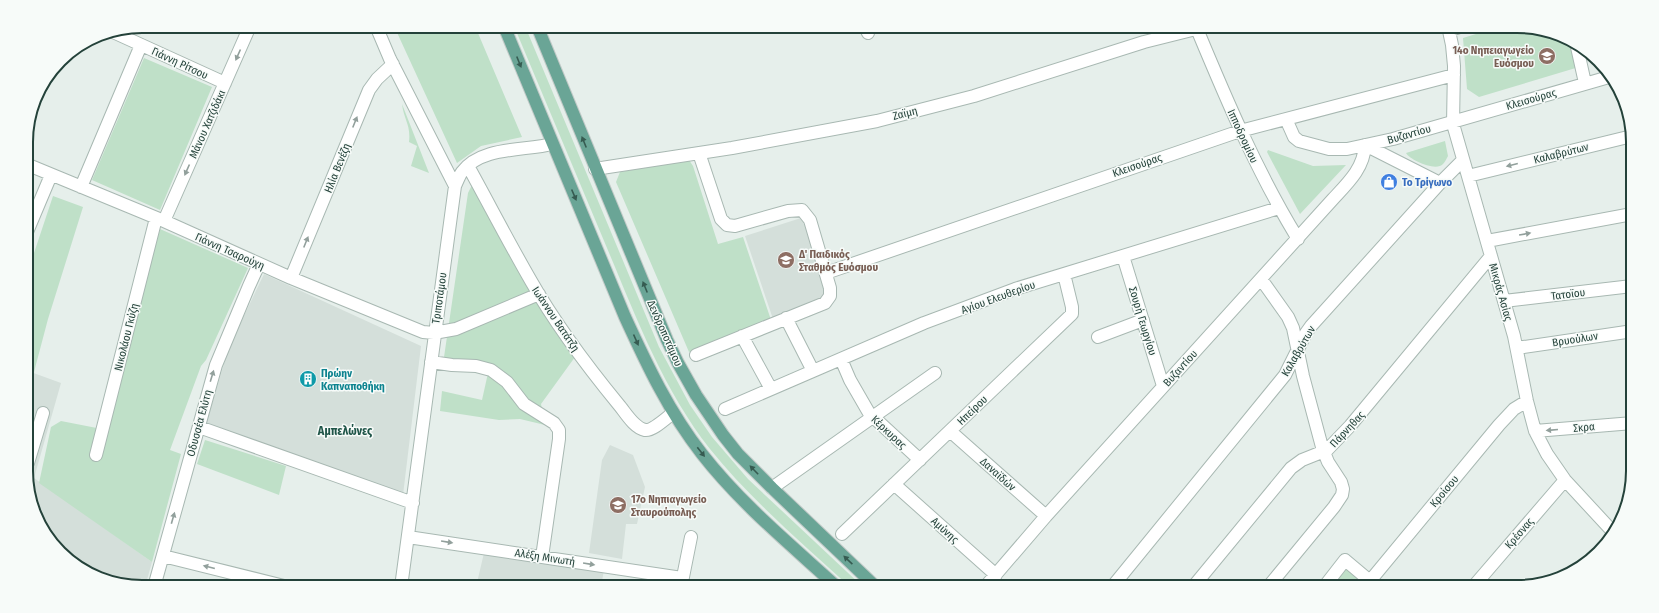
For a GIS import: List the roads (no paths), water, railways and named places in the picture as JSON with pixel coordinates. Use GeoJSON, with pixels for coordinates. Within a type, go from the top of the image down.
{"type":"FeatureCollection","features":[{"type":"Feature","properties":{"kind":"main road"},"geometry":{"type":"LineString","coordinates":[[507,33],[625,317],[657,386],[673,413],[702,455],[736,492],[830,580]]}},
{"type":"Feature","properties":{"kind":"main road","name":"Δενδροποτάμου"},"geometry":{"type":"LineString","coordinates":[[540,33],[667,340],[687,380],[723,435],[738,454],[869,580]]}},
{"type":"Feature","properties":{"kind":"street","name":"Μάνου Χατζιδάκι"},"geometry":{"type":"LineString","coordinates":[[160,220],[247,33]]}},
{"type":"Feature","properties":{"kind":"street"},"geometry":{"type":"LineString","coordinates":[[379,33],[393,64],[455,186]]}},
{"type":"Feature","properties":{"kind":"street","name":"Ζαϊμη"},"geometry":{"type":"LineString","coordinates":[[596,169],[699,153],[877,121],[974,96],[1144,42],[1179,33]]}},
{"type":"Feature","properties":{"kind":"street","name":"Ιπποδρομίου"},"geometry":{"type":"LineString","coordinates":[[1204,33],[1240,131],[1278,208],[1298,239]]}},
{"type":"Feature","properties":{"kind":"street","name":"Μικράς Ασίας"},"geometry":{"type":"LineString","coordinates":[[1450,33],[1454,75],[1453,122],[1517,348],[1527,401],[1535,431],[1547,454],[1565,480],[1610,528]]}},
{"type":"Feature","properties":{"kind":"street","name":"Γιάννη Ρίτσου"},"geometry":{"type":"LineString","coordinates":[[120,35],[225,83]]}},
{"type":"Feature","properties":{"kind":"street"},"geometry":{"type":"LineString","coordinates":[[81,187],[141,45]]}},
{"type":"Feature","properties":{"kind":"street"},"geometry":{"type":"LineString","coordinates":[[1578,52],[1586,83]]}},
{"type":"Feature","properties":{"kind":"street","name":"Ηλία Βενέζη"},"geometry":{"type":"LineString","coordinates":[[291,278],[365,98],[372,84],[393,64]]}},
{"type":"Feature","properties":{"kind":"street","name":"Κλεισούρας"},"geometry":{"type":"LineString","coordinates":[[826,272],[1240,131],[1454,75]]}},
{"type":"Feature","properties":{"kind":"street","name":"Κλεισούρας"},"geometry":{"type":"LineString","coordinates":[[1453,122],[1604,78]]}},
{"type":"Feature","properties":{"kind":"street","name":"Βυζαντίου"},"geometry":{"type":"LineString","coordinates":[[1286,119],[1296,139],[1305,144],[1319,148],[1336,150],[1365,145],[1453,122]]}},
{"type":"Feature","properties":{"kind":"street","name":"Καλαβρύτων"},"geometry":{"type":"LineString","coordinates":[[1468,176],[1626,138]]}},
{"type":"Feature","properties":{"kind":"street"},"geometry":{"type":"LineString","coordinates":[[455,186],[462,173],[475,161],[502,151],[552,144]]}},
{"type":"Feature","properties":{"kind":"street","name":"Βυζαντίου"},"geometry":{"type":"LineString","coordinates":[[1365,145],[1440,183]]}},
{"type":"Feature","properties":{"kind":"street","name":"Βυζαντίου"},"geometry":{"type":"LineString","coordinates":[[992,580],[1046,516],[1298,239],[1359,169],[1364,157],[1365,145]]}},
{"type":"Feature","properties":{"kind":"street"},"geometry":{"type":"LineString","coordinates":[[696,355],[786,318],[825,304],[830,296],[830,288],[826,272],[810,220],[802,210],[788,211],[735,226],[727,225],[721,219],[699,153]]}},
{"type":"Feature","properties":{"kind":"street","name":"Καλαβρύτων"},"geometry":{"type":"LineString","coordinates":[[1118,580],[1273,390],[1289,368],[1297,349],[1311,326],[1440,183],[1463,160]]}},
{"type":"Feature","properties":{"kind":"street","name":"Ιωάννου Βατάτζη"},"geometry":{"type":"LineString","coordinates":[[468,166],[539,294],[576,350],[638,426],[643,430],[649,429],[673,413]]}},
{"type":"Feature","properties":{"kind":"street","name":"Γιάννη Τσαρούχη"},"geometry":{"type":"LineString","coordinates":[[33,167],[418,331],[434,333]]}},
{"type":"Feature","properties":{"kind":"street"},"geometry":{"type":"LineString","coordinates":[[33,218],[51,175]]}},
{"type":"Feature","properties":{"kind":"street","name":"Τριποτάμου"},"geometry":{"type":"LineString","coordinates":[[402,580],[434,333],[455,186]]}},
{"type":"Feature","properties":{"kind":"street","name":"Αγίου Ελευθερίου"},"geometry":{"type":"LineString","coordinates":[[725,409],[924,324],[1015,290],[1278,208]]}},
{"type":"Feature","properties":{"kind":"street"},"geometry":{"type":"LineString","coordinates":[[1487,241],[1626,215]]}},
{"type":"Feature","properties":{"kind":"street","name":"Νικολάου Γκύζη"},"geometry":{"type":"LineString","coordinates":[[96,455],[160,220]]}},
{"type":"Feature","properties":{"kind":"street","name":"Σουρή Γεωργίου"},"geometry":{"type":"LineString","coordinates":[[1123,256],[1163,386]]}},
{"type":"Feature","properties":{"kind":"street","name":"Πάρνηθας"},"geometry":{"type":"LineString","coordinates":[[1199,580],[1291,468],[1302,460],[1324,452],[1336,443],[1491,256]]}},
{"type":"Feature","properties":{"kind":"street","name":"Οδυσσέα Ελύτη"},"geometry":{"type":"LineString","coordinates":[[156,580],[216,365],[249,286],[260,264]]}},
{"type":"Feature","properties":{"kind":"street","name":"Ηπείρου"},"geometry":{"type":"LineString","coordinates":[[842,534],[1072,314],[1072,307],[1064,274]]}},
{"type":"Feature","properties":{"kind":"street"},"geometry":{"type":"LineString","coordinates":[[1261,279],[1290,320],[1324,452],[1340,480],[1343,489],[1342,496],[1334,507],[1274,580]]}},
{"type":"Feature","properties":{"kind":"street","name":"Τατοϊου"},"geometry":{"type":"LineString","coordinates":[[1504,301],[1626,287]]}},
{"type":"Feature","properties":{"kind":"street"},"geometry":{"type":"LineString","coordinates":[[434,333],[459,328],[539,294]]}},
{"type":"Feature","properties":{"kind":"street"},"geometry":{"type":"LineString","coordinates":[[786,318],[813,371]]}},
{"type":"Feature","properties":{"kind":"street"},"geometry":{"type":"LineString","coordinates":[[1098,337],[1143,320]]}},
{"type":"Feature","properties":{"kind":"street","name":"Βρυούλων"},"geometry":{"type":"LineString","coordinates":[[1517,348],[1626,332]]}},
{"type":"Feature","properties":{"kind":"street"},"geometry":{"type":"LineString","coordinates":[[742,336],[771,389]]}},
{"type":"Feature","properties":{"kind":"street","name":"Κέρκυρας"},"geometry":{"type":"LineString","coordinates":[[841,359],[850,380],[872,418],[920,460]]}},
{"type":"Feature","properties":{"kind":"street"},"geometry":{"type":"LineString","coordinates":[[431,362],[476,366],[491,370],[507,382],[524,404],[550,420],[558,430],[559,439],[542,557]]}},
{"type":"Feature","properties":{"kind":"street"},"geometry":{"type":"LineString","coordinates":[[772,488],[935,373]]}},
{"type":"Feature","properties":{"kind":"street","name":"Κροίσου"},"geometry":{"type":"LineString","coordinates":[[1370,580],[1499,425],[1514,409],[1527,401]]}},
{"type":"Feature","properties":{"kind":"street"},"geometry":{"type":"LineString","coordinates":[[33,445],[42,413]]}},
{"type":"Feature","properties":{"kind":"street","name":"Σκρα"},"geometry":{"type":"LineString","coordinates":[[1535,431],[1626,424]]}},
{"type":"Feature","properties":{"kind":"street"},"geometry":{"type":"LineString","coordinates":[[199,427],[413,503]]}},
{"type":"Feature","properties":{"kind":"street","name":"Δαναϊδών"},"geometry":{"type":"LineString","coordinates":[[950,431],[1046,516]]}},
{"type":"Feature","properties":{"kind":"street","name":"Κρέσνας"},"geometry":{"type":"LineString","coordinates":[[1479,580],[1565,480]]}},
{"type":"Feature","properties":{"kind":"street","name":"Αμύνης"},"geometry":{"type":"LineString","coordinates":[[894,484],[996,576]]}},
{"type":"Feature","properties":{"kind":"street","name":"Αλέξη Μινωτή"},"geometry":{"type":"LineString","coordinates":[[408,537],[542,557],[666,580]]}},
{"type":"Feature","properties":{"kind":"street"},"geometry":{"type":"LineString","coordinates":[[683,580],[691,537]]}},
{"type":"Feature","properties":{"kind":"street"},"geometry":{"type":"LineString","coordinates":[[163,556],[247,580]]}},
{"type":"Feature","properties":{"kind":"street"},"geometry":{"type":"LineString","coordinates":[[1329,580],[1345,560],[1363,580]]}},
{"type":"Feature","properties":{"kind":"place","name":"14ο Νηπειαγωγείο Ευόσμου"},"geometry":{"type":"Point","coordinates":[1547,56]}},
{"type":"Feature","properties":{"kind":"place","name":"Το Τρίγωνο"},"geometry":{"type":"Point","coordinates":[1389,182]}},
{"type":"Feature","properties":{"kind":"place","name":"Δ' Παιδικός Σταθμός Ευόσμου"},"geometry":{"type":"Point","coordinates":[786,260]}},
{"type":"Feature","properties":{"kind":"place","name":"Πρώην Καπναποθήκη"},"geometry":{"type":"Point","coordinates":[308,379]}},
{"type":"Feature","properties":{"kind":"place","name":"17ο Νηπιαγωγείο Σταυρούπολης"},"geometry":{"type":"Point","coordinates":[618,505]}},
{"type":"Feature","properties":{"kind":"district","name":"Αμπελώνες"},"geometry":{"type":"Point","coordinates":[345,431]}}]}
